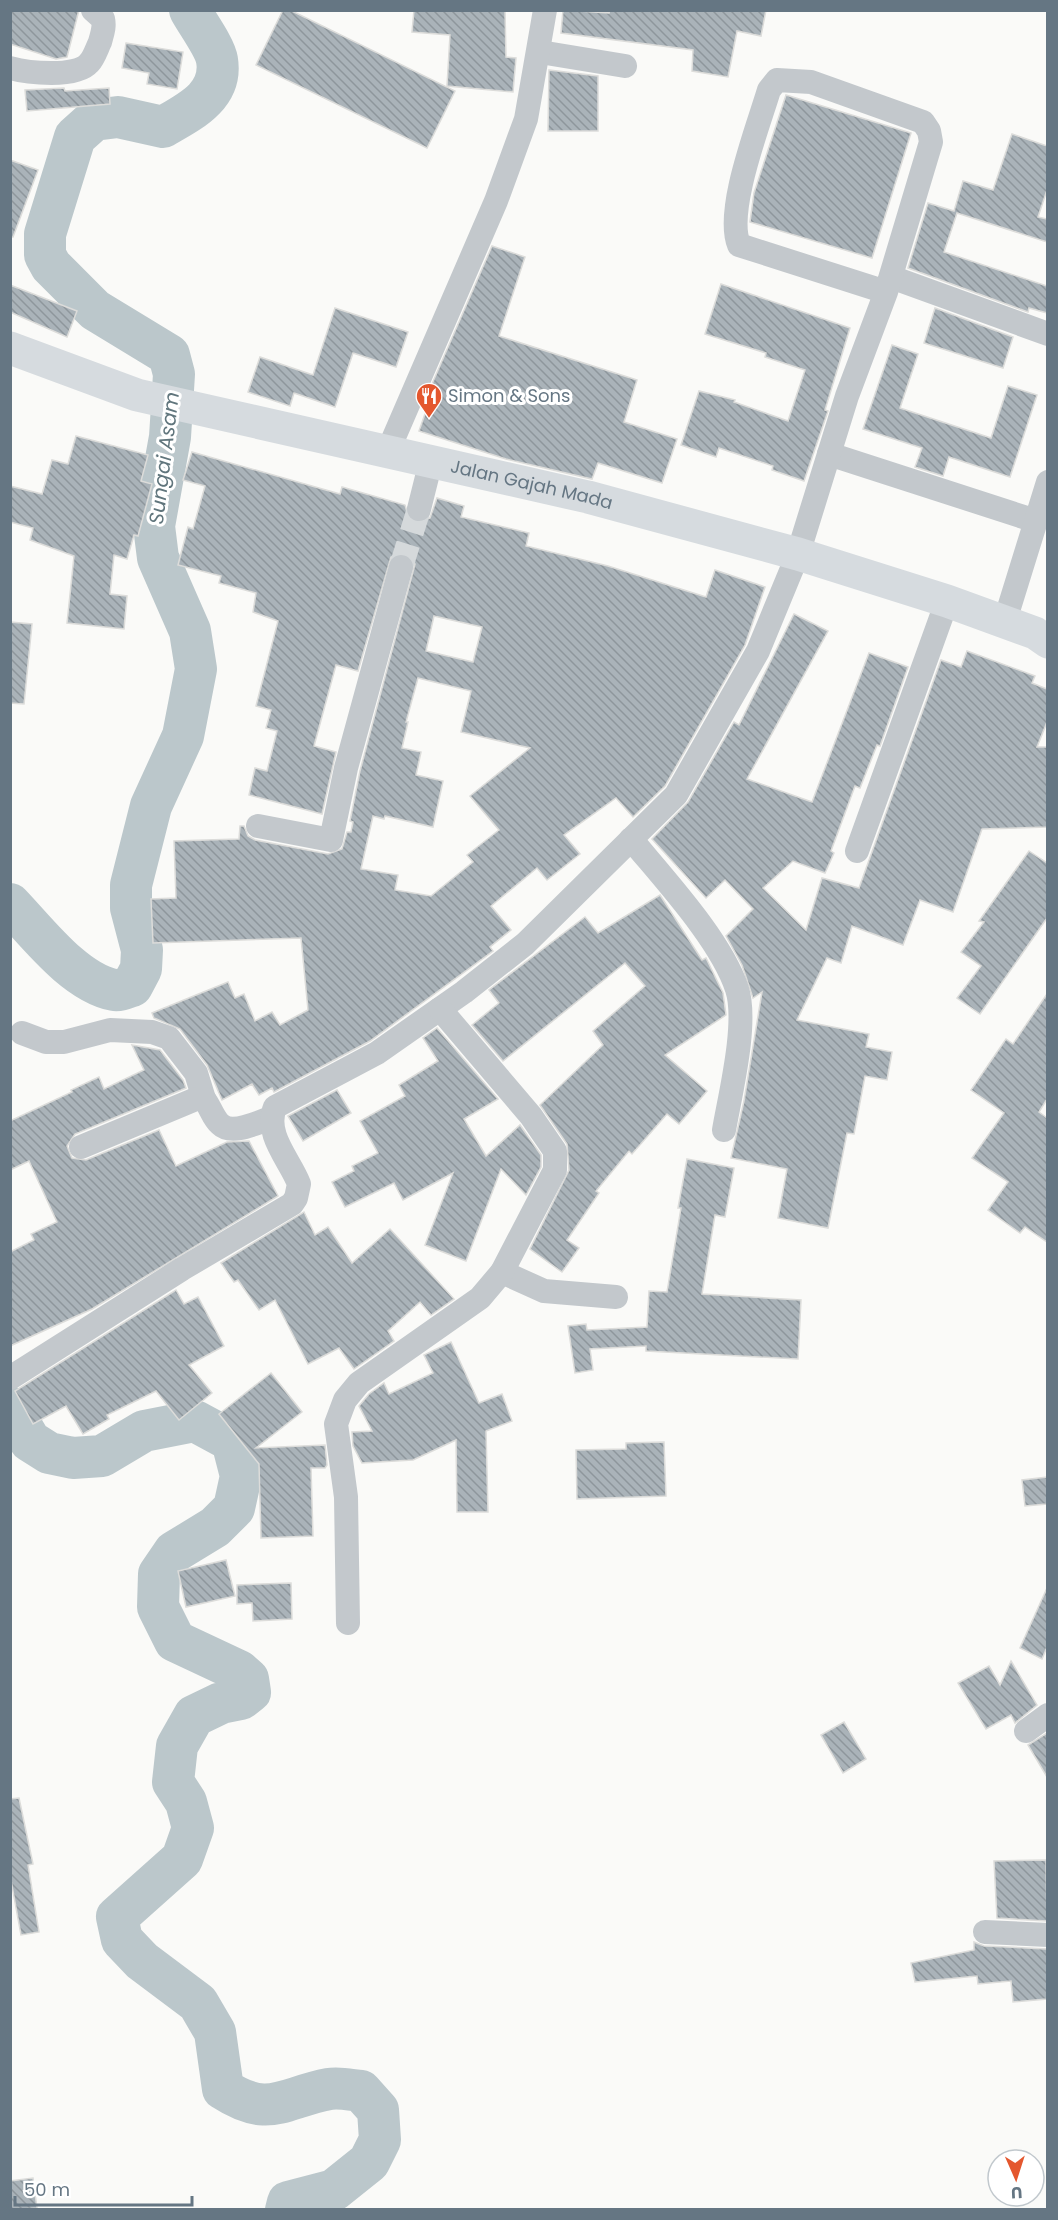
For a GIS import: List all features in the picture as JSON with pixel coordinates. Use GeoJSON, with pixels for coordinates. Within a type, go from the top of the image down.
{"type":"FeatureCollection","features":[{"type":"Feature","properties":{"kind":"main road","name":"Jalan Gajah Mada"},"geometry":{"type":"LineString","coordinates":[[10,348],[137,395],[588,497],[798,554],[1035,633],[1047,642]]}},
{"type":"Feature","properties":{"kind":"street"},"geometry":{"type":"LineString","coordinates":[[10,68],[44,73],[75,71],[83,68],[90,63],[104,30],[103,19],[93,10]]}},
{"type":"Feature","properties":{"kind":"street"},"geometry":{"type":"LineString","coordinates":[[388,452],[496,201],[526,119],[540,52],[545,10]]}},
{"type":"Feature","properties":{"kind":"street"},"geometry":{"type":"LineString","coordinates":[[540,52],[625,66]]}},
{"type":"Feature","properties":{"kind":"street"},"geometry":{"type":"LineString","coordinates":[[10,1378],[182,1269],[292,1204],[299,1184],[279,1149],[271,1118],[275,1107],[377,1053],[440,1010],[525,944],[676,795],[758,651],[798,554],[829,454],[888,284],[931,142],[930,131],[923,122],[811,82],[777,80],[769,90],[739,195],[735,232],[739,245],[888,284],[1047,334]]}},
{"type":"Feature","properties":{"kind":"street"},"geometry":{"type":"LineString","coordinates":[[829,454],[1036,521]]}},
{"type":"Feature","properties":{"kind":"street"},"geometry":{"type":"LineString","coordinates":[[419,509],[431,461]]}},
{"type":"Feature","properties":{"kind":"street"},"geometry":{"type":"LineString","coordinates":[[1004,624],[1047,482]]}},
{"type":"Feature","properties":{"kind":"street"},"geometry":{"type":"LineString","coordinates":[[258,825],[331,840],[346,768],[401,567]]}},
{"type":"Feature","properties":{"kind":"street"},"geometry":{"type":"LineString","coordinates":[[857,851],[947,602]]}},
{"type":"Feature","properties":{"kind":"street"},"geometry":{"type":"LineString","coordinates":[[631,839],[688,908],[716,950],[737,989],[740,1009],[739,1035],[724,1130]]}},
{"type":"Feature","properties":{"kind":"street"},"geometry":{"type":"LineString","coordinates":[[348,1623],[346,1497],[336,1424],[345,1400],[359,1383],[480,1298],[502,1272],[555,1170],[555,1151],[510,1090],[440,1010]]}},
{"type":"Feature","properties":{"kind":"street"},"geometry":{"type":"LineString","coordinates":[[22,1033],[46,1042],[64,1042],[110,1030],[152,1032],[169,1038],[196,1073],[204,1099],[220,1124],[237,1129],[271,1118]]}},
{"type":"Feature","properties":{"kind":"street"},"geometry":{"type":"LineString","coordinates":[[81,1147],[196,1099],[204,1099]]}},
{"type":"Feature","properties":{"kind":"street"},"geometry":{"type":"LineString","coordinates":[[502,1272],[544,1291],[616,1297]]}},
{"type":"Feature","properties":{"kind":"street"},"geometry":{"type":"LineString","coordinates":[[1026,1731],[1047,1714]]}},
{"type":"Feature","properties":{"kind":"street"},"geometry":{"type":"LineString","coordinates":[[985,1932],[1047,1935]]}},
{"type":"Feature","properties":{"kind":"building"},"geometry":{"type":"Polygon","coordinates":[[[10,10],[79,10],[67,57],[56,59],[10,44],[10,10]]]}},
{"type":"Feature","properties":{"kind":"building"},"geometry":{"type":"Polygon","coordinates":[[[283,10],[290,10],[455,91],[427,148],[256,65],[283,10]]]}},
{"type":"Feature","properties":{"kind":"building"},"geometry":{"type":"Polygon","coordinates":[[[414,10],[505,10],[506,57],[516,58],[513,92],[447,86],[450,35],[412,32],[414,10]]]}},
{"type":"Feature","properties":{"kind":"building"},"geometry":{"type":"Polygon","coordinates":[[[563,10],[609,13],[610,10],[766,10],[761,36],[737,31],[728,77],[692,71],[693,50],[561,33],[563,10]]]}},
{"type":"Feature","properties":{"kind":"building"},"geometry":{"type":"Polygon","coordinates":[[[126,43],[183,52],[177,89],[147,84],[149,73],[122,68],[126,43]]]}},
{"type":"Feature","properties":{"kind":"building"},"geometry":{"type":"Polygon","coordinates":[[[549,70],[598,76],[598,131],[548,131],[549,70]]]}},
{"type":"Feature","properties":{"kind":"building"},"geometry":{"type":"Polygon","coordinates":[[[64,88],[65,91],[109,88],[110,104],[27,111],[25,90],[64,88]]]}},
{"type":"Feature","properties":{"kind":"building"},"geometry":{"type":"Polygon","coordinates":[[[786,95],[911,133],[872,258],[750,222],[754,193],[786,95]]]}},
{"type":"Feature","properties":{"kind":"building"},"geometry":{"type":"Polygon","coordinates":[[[1012,134],[1047,146],[1047,190],[1038,217],[1047,219],[1047,242],[957,213],[944,252],[1047,286],[1047,313],[1029,308],[1028,312],[908,268],[928,203],[954,211],[963,181],[993,190],[1012,134]]]}},
{"type":"Feature","properties":{"kind":"building"},"geometry":{"type":"Polygon","coordinates":[[[10,160],[38,170],[13,237],[10,237],[10,160]]]}},
{"type":"Feature","properties":{"kind":"building"},"geometry":{"type":"Polygon","coordinates":[[[492,246],[525,257],[499,336],[637,380],[624,422],[677,439],[662,483],[598,463],[592,479],[506,459],[419,431],[435,385],[432,384],[492,246]]]}},
{"type":"Feature","properties":{"kind":"building"},"geometry":{"type":"Polygon","coordinates":[[[721,284],[850,328],[825,410],[828,411],[804,481],[772,470],[773,466],[719,448],[716,457],[681,445],[699,391],[735,400],[734,402],[788,421],[805,370],[765,357],[766,353],[705,334],[721,284]]]}},
{"type":"Feature","properties":{"kind":"building"},"geometry":{"type":"Polygon","coordinates":[[[10,285],[77,311],[67,337],[10,312],[10,285]]]}},
{"type":"Feature","properties":{"kind":"building"},"geometry":{"type":"Polygon","coordinates":[[[335,308],[408,332],[396,367],[353,353],[335,407],[294,393],[290,406],[248,392],[260,357],[313,375],[335,308]]]}},
{"type":"Feature","properties":{"kind":"building"},"geometry":{"type":"Polygon","coordinates":[[[935,308],[1013,337],[1003,368],[924,343],[935,308]]]}},
{"type":"Feature","properties":{"kind":"building"},"geometry":{"type":"Polygon","coordinates":[[[892,345],[918,354],[900,408],[991,438],[1008,386],[1037,395],[1010,477],[949,457],[943,476],[915,467],[922,448],[863,429],[892,345]]]}},
{"type":"Feature","properties":{"kind":"building"},"geometry":{"type":"Polygon","coordinates":[[[76,436],[148,455],[141,481],[152,484],[138,536],[134,535],[127,559],[114,555],[110,594],[127,596],[124,629],[67,623],[74,556],[30,540],[33,528],[10,522],[10,486],[42,494],[52,460],[68,464],[76,436]]]}},
{"type":"Feature","properties":{"kind":"building"},"geometry":{"type":"Polygon","coordinates":[[[192,452],[340,494],[342,487],[405,505],[409,519],[416,523],[430,518],[437,498],[464,506],[461,517],[529,533],[526,546],[608,566],[706,597],[715,570],[765,587],[745,645],[665,786],[633,817],[616,798],[564,835],[580,854],[547,880],[537,868],[491,906],[511,930],[490,947],[493,951],[370,1041],[274,1092],[272,1088],[259,1095],[252,1084],[222,1100],[207,1065],[180,1029],[154,1018],[152,1013],[228,982],[235,998],[244,994],[255,1021],[272,1012],[280,1025],[308,1010],[301,938],[153,943],[151,899],[176,898],[174,841],[239,839],[240,826],[244,826],[248,836],[255,840],[328,854],[342,849],[347,832],[351,832],[353,822],[350,821],[360,771],[415,564],[411,557],[404,553],[391,557],[358,671],[336,665],[314,746],[336,752],[322,814],[249,795],[255,768],[267,771],[277,731],[266,728],[271,710],[256,706],[278,621],[253,612],[256,593],[219,583],[221,576],[178,565],[188,527],[193,529],[205,486],[183,480],[192,452]],[[434,616],[426,651],[473,662],[482,627],[434,616]],[[418,678],[406,722],[408,722],[402,748],[421,752],[416,775],[443,781],[433,827],[385,816],[384,819],[373,816],[361,869],[398,875],[395,890],[431,896],[473,862],[467,855],[499,830],[470,796],[530,748],[461,732],[471,691],[418,678]]]}},
{"type":"Feature","properties":{"kind":"building"},"geometry":{"type":"Polygon","coordinates":[[[794,614],[828,631],[747,779],[812,802],[869,653],[908,667],[880,746],[877,745],[860,788],[855,786],[831,851],[834,853],[825,873],[793,861],[763,888],[806,930],[822,878],[859,888],[941,660],[961,667],[967,651],[1035,676],[1032,683],[1047,689],[1047,722],[1037,747],[1047,747],[1047,827],[982,829],[953,912],[920,900],[903,945],[852,926],[841,963],[827,958],[797,1020],[869,1034],[866,1047],[892,1052],[887,1080],[865,1076],[854,1134],[847,1133],[828,1228],[778,1218],[787,1169],[731,1158],[744,1101],[762,992],[753,998],[742,965],[726,936],[753,909],[725,880],[706,898],[652,839],[688,802],[734,722],[739,725],[794,614]]]}},
{"type":"Feature","properties":{"kind":"building"},"geometry":{"type":"Polygon","coordinates":[[[10,622],[32,624],[24,704],[10,703],[10,622]]]}},
{"type":"Feature","properties":{"kind":"building"},"geometry":{"type":"Polygon","coordinates":[[[1029,851],[1047,863],[1047,918],[980,1014],[957,998],[981,966],[961,952],[984,922],[979,921],[1029,851]]]}},
{"type":"Feature","properties":{"kind":"building"},"geometry":{"type":"Polygon","coordinates":[[[660,895],[702,960],[706,958],[723,993],[726,1015],[665,1055],[707,1091],[679,1124],[667,1114],[632,1154],[629,1151],[596,1191],[599,1193],[567,1240],[579,1248],[562,1272],[530,1249],[569,1170],[567,1144],[540,1105],[603,1045],[593,1031],[645,986],[625,963],[503,1061],[472,1025],[499,1003],[489,990],[585,917],[598,933],[660,895]]]}},
{"type":"Feature","properties":{"kind":"building"},"geometry":{"type":"Polygon","coordinates":[[[1047,994],[1047,1099],[1039,1112],[1047,1118],[1047,1242],[1025,1227],[1020,1233],[988,1210],[1008,1182],[972,1158],[1004,1113],[971,1090],[1006,1039],[1013,1044],[1047,994]]]}},
{"type":"Feature","properties":{"kind":"building"},"geometry":{"type":"Polygon","coordinates":[[[437,1028],[498,1099],[464,1119],[486,1156],[520,1125],[541,1155],[541,1167],[526,1195],[501,1169],[466,1261],[425,1245],[453,1173],[403,1200],[394,1183],[345,1207],[332,1182],[354,1171],[352,1166],[378,1153],[360,1121],[405,1096],[399,1085],[438,1061],[423,1038],[437,1028]]]}},
{"type":"Feature","properties":{"kind":"building"},"geometry":{"type":"Polygon","coordinates":[[[132,1045],[160,1050],[183,1080],[186,1088],[75,1134],[67,1146],[72,1158],[86,1160],[159,1130],[176,1166],[227,1142],[249,1141],[278,1196],[92,1309],[10,1346],[10,1252],[34,1240],[31,1234],[57,1222],[29,1161],[10,1170],[10,1121],[99,1077],[104,1089],[144,1070],[132,1045]]]}},
{"type":"Feature","properties":{"kind":"building"},"geometry":{"type":"Polygon","coordinates":[[[337,1090],[351,1113],[303,1141],[288,1116],[337,1090]]]}},
{"type":"Feature","properties":{"kind":"building"},"geometry":{"type":"Polygon","coordinates":[[[687,1159],[734,1168],[725,1217],[715,1215],[702,1294],[801,1300],[798,1359],[646,1351],[646,1346],[590,1349],[593,1370],[575,1373],[568,1326],[586,1324],[587,1330],[647,1327],[649,1291],[667,1292],[687,1159]]]}},
{"type":"Feature","properties":{"kind":"building"},"geometry":{"type":"Polygon","coordinates":[[[304,1212],[315,1235],[328,1227],[352,1263],[390,1229],[454,1299],[431,1315],[420,1302],[388,1331],[394,1341],[354,1369],[339,1348],[308,1364],[275,1300],[259,1310],[238,1280],[234,1282],[221,1263],[304,1212]]]}},
{"type":"Feature","properties":{"kind":"building"},"geometry":{"type":"Polygon","coordinates":[[[176,1290],[184,1304],[198,1297],[224,1346],[189,1365],[212,1393],[179,1420],[156,1391],[107,1415],[109,1419],[83,1434],[66,1406],[33,1424],[15,1391],[176,1290]]]}},
{"type":"Feature","properties":{"kind":"building"},"geometry":{"type":"Polygon","coordinates":[[[451,1342],[479,1403],[502,1394],[512,1421],[486,1431],[488,1512],[457,1512],[456,1440],[413,1460],[362,1463],[353,1446],[352,1432],[372,1431],[359,1406],[369,1394],[384,1383],[389,1394],[433,1373],[424,1355],[451,1342]]]}},
{"type":"Feature","properties":{"kind":"building"},"geometry":{"type":"Polygon","coordinates":[[[271,1373],[302,1412],[256,1448],[325,1445],[327,1465],[325,1468],[311,1468],[313,1536],[261,1538],[259,1464],[219,1414],[271,1373]]]}},
{"type":"Feature","properties":{"kind":"building"},"geometry":{"type":"Polygon","coordinates":[[[664,1442],[666,1496],[577,1499],[576,1450],[626,1449],[626,1443],[664,1442]]]}},
{"type":"Feature","properties":{"kind":"building"},"geometry":{"type":"Polygon","coordinates":[[[1047,1477],[1047,1504],[1025,1506],[1022,1480],[1047,1477]]]}},
{"type":"Feature","properties":{"kind":"building"},"geometry":{"type":"Polygon","coordinates":[[[226,1560],[235,1596],[186,1607],[178,1571],[226,1560]]]}},
{"type":"Feature","properties":{"kind":"building"},"geometry":{"type":"Polygon","coordinates":[[[291,1583],[292,1619],[253,1621],[252,1603],[237,1604],[237,1585],[291,1583]]]}},
{"type":"Feature","properties":{"kind":"building"},"geometry":{"type":"Polygon","coordinates":[[[1047,1588],[1047,1647],[1042,1659],[1020,1648],[1047,1588]]]}},
{"type":"Feature","properties":{"kind":"building"},"geometry":{"type":"Polygon","coordinates":[[[1011,1661],[1037,1705],[1015,1723],[1011,1715],[986,1729],[958,1683],[989,1666],[1000,1685],[1011,1661]]]}},
{"type":"Feature","properties":{"kind":"building"},"geometry":{"type":"Polygon","coordinates":[[[844,1722],[866,1759],[843,1773],[821,1735],[844,1722]]]}},
{"type":"Feature","properties":{"kind":"building"},"geometry":{"type":"Polygon","coordinates":[[[1047,1733],[1047,1777],[1028,1745],[1047,1733]]]}},
{"type":"Feature","properties":{"kind":"building"},"geometry":{"type":"Polygon","coordinates":[[[19,1798],[33,1864],[28,1865],[39,1932],[21,1935],[10,1875],[10,1799],[19,1798]]]}},
{"type":"Feature","properties":{"kind":"building"},"geometry":{"type":"Polygon","coordinates":[[[1046,1860],[1047,1921],[997,1918],[994,1861],[1046,1860]]]}},
{"type":"Feature","properties":{"kind":"building"},"geometry":{"type":"Polygon","coordinates":[[[974,1942],[984,1946],[1047,1949],[1047,1999],[1013,2002],[1011,1981],[978,1984],[977,1976],[915,1982],[911,1963],[974,1950],[974,1942]]]}},
{"type":"Feature","properties":{"kind":"building"},"geometry":{"type":"Polygon","coordinates":[[[33,2178],[37,2208],[10,2210],[10,2181],[33,2178]]]}},
{"type":"Feature","properties":{"kind":"waterway","name":"Sungai Asam"},"geometry":{"type":"LineString","coordinates":[[10,904],[57,954],[85,977],[114,990],[132,986],[141,969],[142,950],[131,908],[131,885],[151,806],[183,736],[196,669],[190,631],[158,558],[154,526],[170,437],[174,374],[169,355],[95,310],[51,266],[45,255],[45,234],[75,137],[94,120],[118,117],[163,127],[193,109],[215,84],[216,55],[190,10]]}},
{"type":"Feature","properties":{"kind":"waterway","name":"Sungai Asam"},"geometry":{"type":"LineString","coordinates":[[10,1407],[30,1441],[49,1453],[73,1458],[102,1456],[144,1431],[195,1421],[232,1441],[241,1476],[234,1508],[215,1527],[174,1552],[159,1574],[158,1607],[175,1641],[239,1671],[248,1679],[250,1692],[241,1699],[221,1703],[194,1716],[177,1746],[173,1782],[186,1802],[193,1828],[182,1859],[117,1917],[122,1940],[142,1961],[198,2003],[215,2032],[223,2089],[239,2098],[264,2105],[341,2088],[361,2091],[378,2110],[380,2140],[369,2162],[334,2190],[288,2202],[286,2210]]}},
{"type":"Feature","properties":{"kind":"tunnel"},"geometry":{"type":"LineString","coordinates":[[401,567],[419,509]]}},
{"type":"Feature","properties":{"kind":"place","name":"Simon & Sons"},"geometry":{"type":"Point","coordinates":[429,419]}}]}
